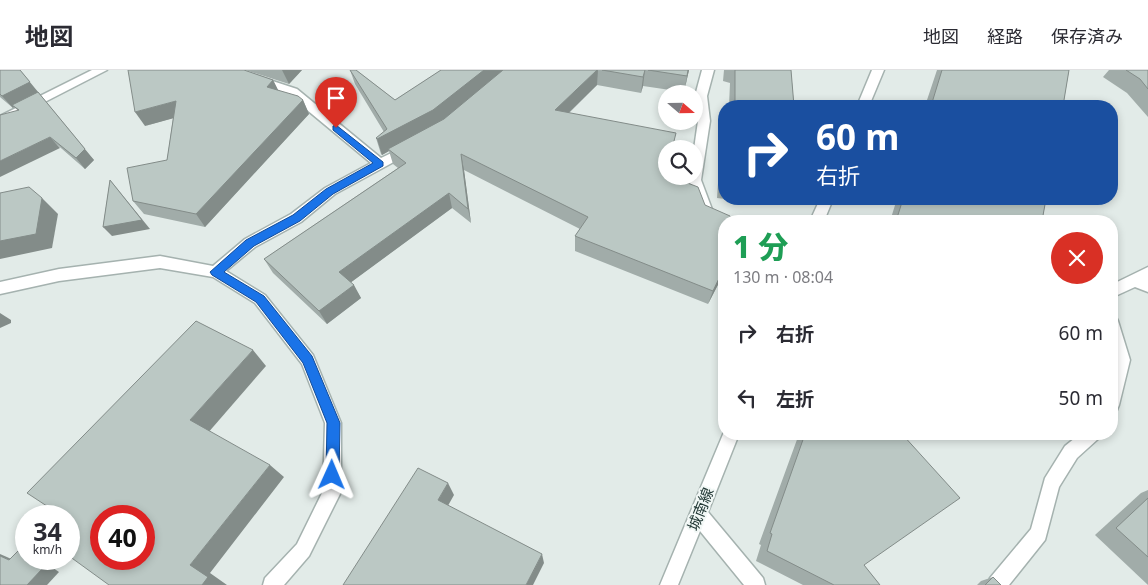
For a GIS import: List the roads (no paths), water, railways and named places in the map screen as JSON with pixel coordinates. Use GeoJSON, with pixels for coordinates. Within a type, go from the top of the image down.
{"type":"FeatureCollection","features":[{"type":"Feature","properties":{"kind":"street"},"geometry":{"type":"LineString","coordinates":[[0,121],[101,70]]}},
{"type":"Feature","properties":{"kind":"street"},"geometry":{"type":"LineString","coordinates":[[228,70],[293,92],[380,164]]}},
{"type":"Feature","properties":{"kind":"street"},"geometry":{"type":"LineString","coordinates":[[708,70],[701,96],[704,121],[695,180],[708,215],[718,221]]}},
{"type":"Feature","properties":{"kind":"street"},"geometry":{"type":"LineString","coordinates":[[866,100],[878,70]]}},
{"type":"Feature","properties":{"kind":"street"},"geometry":{"type":"LineString","coordinates":[[216,272],[250,243],[296,218],[330,191],[419,143]]}},
{"type":"Feature","properties":{"kind":"street"},"geometry":{"type":"LineString","coordinates":[[0,288],[59,275],[160,262],[216,272],[260,299],[308,360],[333,423],[332,492],[303,550],[272,585]]}},
{"type":"Feature","properties":{"kind":"street"},"geometry":{"type":"LineString","coordinates":[[1118,290],[1142,284],[1148,273]]}},
{"type":"Feature","properties":{"kind":"street"},"geometry":{"type":"LineString","coordinates":[[1118,345],[1122,360],[1118,376]]}},
{"type":"Feature","properties":{"kind":"street","name":"城南線"},"geometry":{"type":"LineString","coordinates":[[669,585],[729,440]]}},
{"type":"Feature","properties":{"kind":"street"},"geometry":{"type":"LineString","coordinates":[[997,585],[1039,534],[1051,484],[1071,452],[1085,440]]}},
{"type":"Feature","properties":{"kind":"street"},"geometry":{"type":"LineString","coordinates":[[698,514],[756,585]]}}]}
